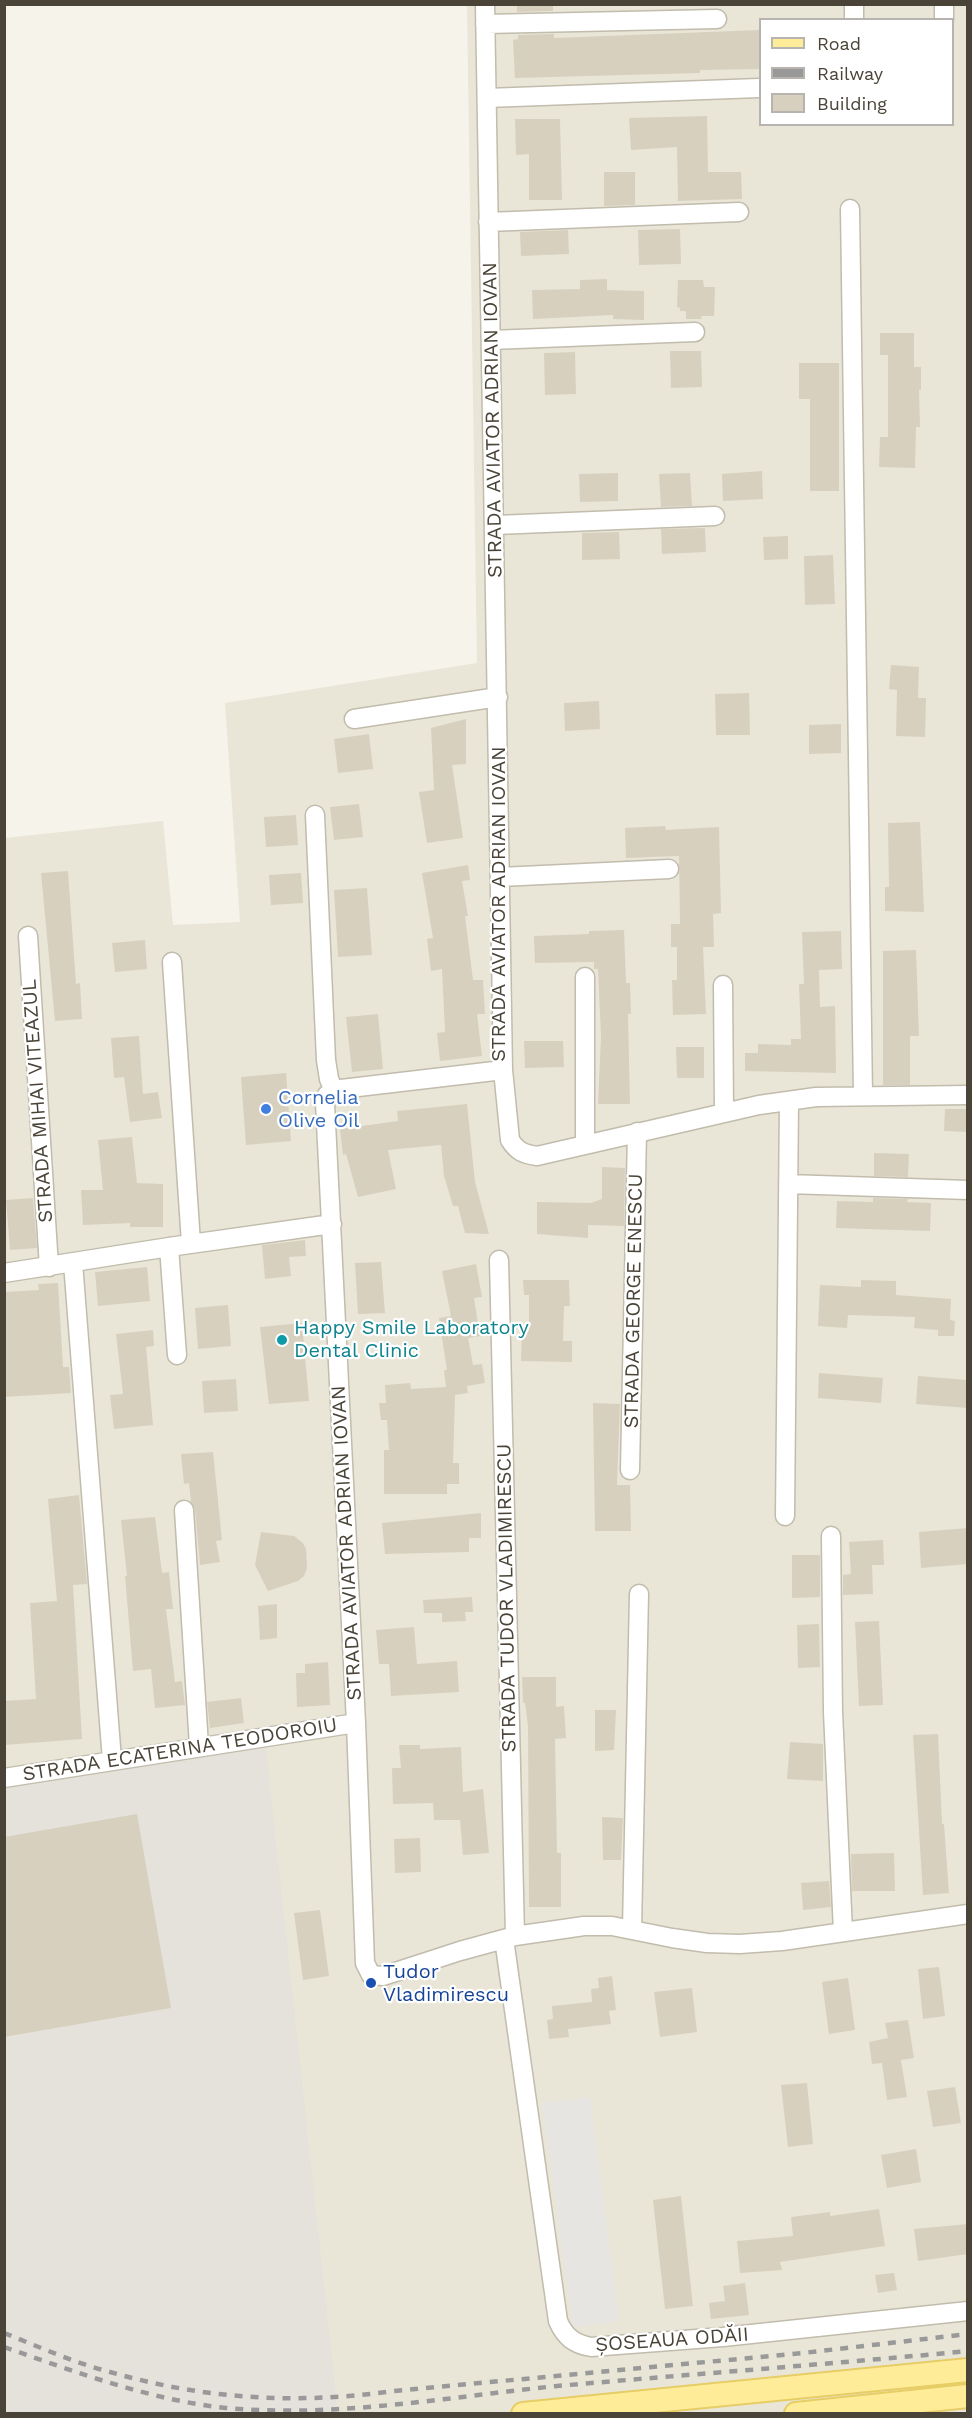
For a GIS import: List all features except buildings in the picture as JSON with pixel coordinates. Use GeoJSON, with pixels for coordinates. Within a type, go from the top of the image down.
{"type":"FeatureCollection","features":[{"type":"Feature","properties":{"kind":"main road"},"geometry":{"type":"LineString","coordinates":[[523,2414],[968,2370]]}},
{"type":"Feature","properties":{"kind":"main road"},"geometry":{"type":"LineString","coordinates":[[796,2414],[968,2396]]}},
{"type":"Feature","properties":{"kind":"street","name":"STRADA AVIATOR ADRIAN IOVAN"},"geometry":{"type":"LineString","coordinates":[[485,4],[496,525],[503,1070],[334,1091],[327,1095],[324,1112],[332,1224],[365,1963],[371,1974],[383,1976],[509,1937]]}},
{"type":"Feature","properties":{"kind":"street"},"geometry":{"type":"LineString","coordinates":[[485,24],[717,19]]}},
{"type":"Feature","properties":{"kind":"street"},"geometry":{"type":"LineString","coordinates":[[487,98],[759,88]]}},
{"type":"Feature","properties":{"kind":"street"},"geometry":{"type":"LineString","coordinates":[[850,209],[863,1095]]}},
{"type":"Feature","properties":{"kind":"street"},"geometry":{"type":"LineString","coordinates":[[489,222],[739,212]]}},
{"type":"Feature","properties":{"kind":"street"},"geometry":{"type":"LineString","coordinates":[[491,340],[695,332]]}},
{"type":"Feature","properties":{"kind":"street"},"geometry":{"type":"LineString","coordinates":[[496,525],[716,516]]}},
{"type":"Feature","properties":{"kind":"street"},"geometry":{"type":"LineString","coordinates":[[354,718],[498,697]]}},
{"type":"Feature","properties":{"kind":"street"},"geometry":{"type":"LineString","coordinates":[[315,815],[326,1060],[329,1079],[334,1091]]}},
{"type":"Feature","properties":{"kind":"street"},"geometry":{"type":"LineString","coordinates":[[500,877],[669,869]]}},
{"type":"Feature","properties":{"kind":"street","name":"STRADA MIHAI VITEAZUL"},"geometry":{"type":"LineString","coordinates":[[28,936],[49,1267]]}},
{"type":"Feature","properties":{"kind":"street"},"geometry":{"type":"LineString","coordinates":[[172,962],[191,1244]]}},
{"type":"Feature","properties":{"kind":"street"},"geometry":{"type":"LineString","coordinates":[[585,977],[585,1144]]}},
{"type":"Feature","properties":{"kind":"street"},"geometry":{"type":"LineString","coordinates":[[723,985],[724,1112]]}},
{"type":"Feature","properties":{"kind":"street"},"geometry":{"type":"LineString","coordinates":[[503,1070],[510,1140],[516,1149],[525,1154],[537,1156],[724,1112],[789,1101],[863,1095],[968,1095]]}},
{"type":"Feature","properties":{"kind":"street"},"geometry":{"type":"LineString","coordinates":[[785,1516],[789,1101]]}},
{"type":"Feature","properties":{"kind":"street","name":"STRADA GEORGE ENESCU"},"geometry":{"type":"LineString","coordinates":[[630,1470],[637,1132]]}},
{"type":"Feature","properties":{"kind":"street"},"geometry":{"type":"LineString","coordinates":[[788,1184],[968,1190]]}},
{"type":"Feature","properties":{"kind":"street"},"geometry":{"type":"LineString","coordinates":[[4,1273],[169,1246],[332,1224]]}},
{"type":"Feature","properties":{"kind":"street"},"geometry":{"type":"LineString","coordinates":[[169,1246],[177,1355]]}},
{"type":"Feature","properties":{"kind":"street","name":"STRADA TUDOR VLADIMIRESCU"},"geometry":{"type":"LineString","coordinates":[[499,1260],[509,1937]]}},
{"type":"Feature","properties":{"kind":"street"},"geometry":{"type":"LineString","coordinates":[[73,1263],[112,1760]]}},
{"type":"Feature","properties":{"kind":"street"},"geometry":{"type":"LineString","coordinates":[[184,1510],[199,1746]]}},
{"type":"Feature","properties":{"kind":"street"},"geometry":{"type":"LineString","coordinates":[[831,1536],[833,1712],[843,1932]]}},
{"type":"Feature","properties":{"kind":"street"},"geometry":{"type":"LineString","coordinates":[[632,1929],[639,1594]]}},
{"type":"Feature","properties":{"kind":"street","name":"STRADA ECATERINA TEODOROIU"},"geometry":{"type":"LineString","coordinates":[[4,1778],[356,1723]]}},
{"type":"Feature","properties":{"kind":"street"},"geometry":{"type":"LineString","coordinates":[[509,1937],[584,1926],[612,1926],[707,1943],[740,1944],[968,1914]]}},
{"type":"Feature","properties":{"kind":"street","name":"ȘOSEAUA ODĂII"},"geometry":{"type":"LineString","coordinates":[[509,1937],[558,2321],[562,2331],[571,2340],[591,2347],[723,2337],[968,2311]]}},
{"type":"Feature","properties":{"kind":"shaded area"},"geometry":{"type":"Polygon","coordinates":[[[467,5],[967,5],[967,2413],[338,2413],[336,2394],[5,1786],[5,838],[163,821],[173,925],[240,922],[225,703],[477,663],[467,5]]]}},
{"type":"Feature","properties":{"kind":"shaded area"},"geometry":{"type":"Polygon","coordinates":[[[265,1739],[338,2413],[5,2414],[5,1786],[265,1739]]]}},
{"type":"Feature","properties":{"kind":"shaded area"},"geometry":{"type":"Polygon","coordinates":[[[590,2097],[619,2321],[573,2327],[542,2103],[590,2097]]]}},
{"type":"Feature","properties":{"kind":"railway"},"geometry":{"type":"LineString","coordinates":[[4,2333],[78,2362],[139,2380],[212,2393],[283,2398],[357,2395],[803,2353],[968,2334]]}},
{"type":"Feature","properties":{"kind":"railway"},"geometry":{"type":"LineString","coordinates":[[4,2347],[113,2384],[169,2399],[226,2408],[268,2410],[392,2405],[557,2386],[968,2351]]}},
{"type":"Feature","properties":{"kind":"place","name":"Cornelia Olive Oil"},"geometry":{"type":"Point","coordinates":[266,1109]}},
{"type":"Feature","properties":{"kind":"place","name":"Happy Smile Laboratory Dental Clinic"},"geometry":{"type":"Point","coordinates":[282,1340]}},
{"type":"Feature","properties":{"kind":"place","name":"Tudor Vladimirescu"},"geometry":{"type":"Point","coordinates":[371,1983]}}]}
